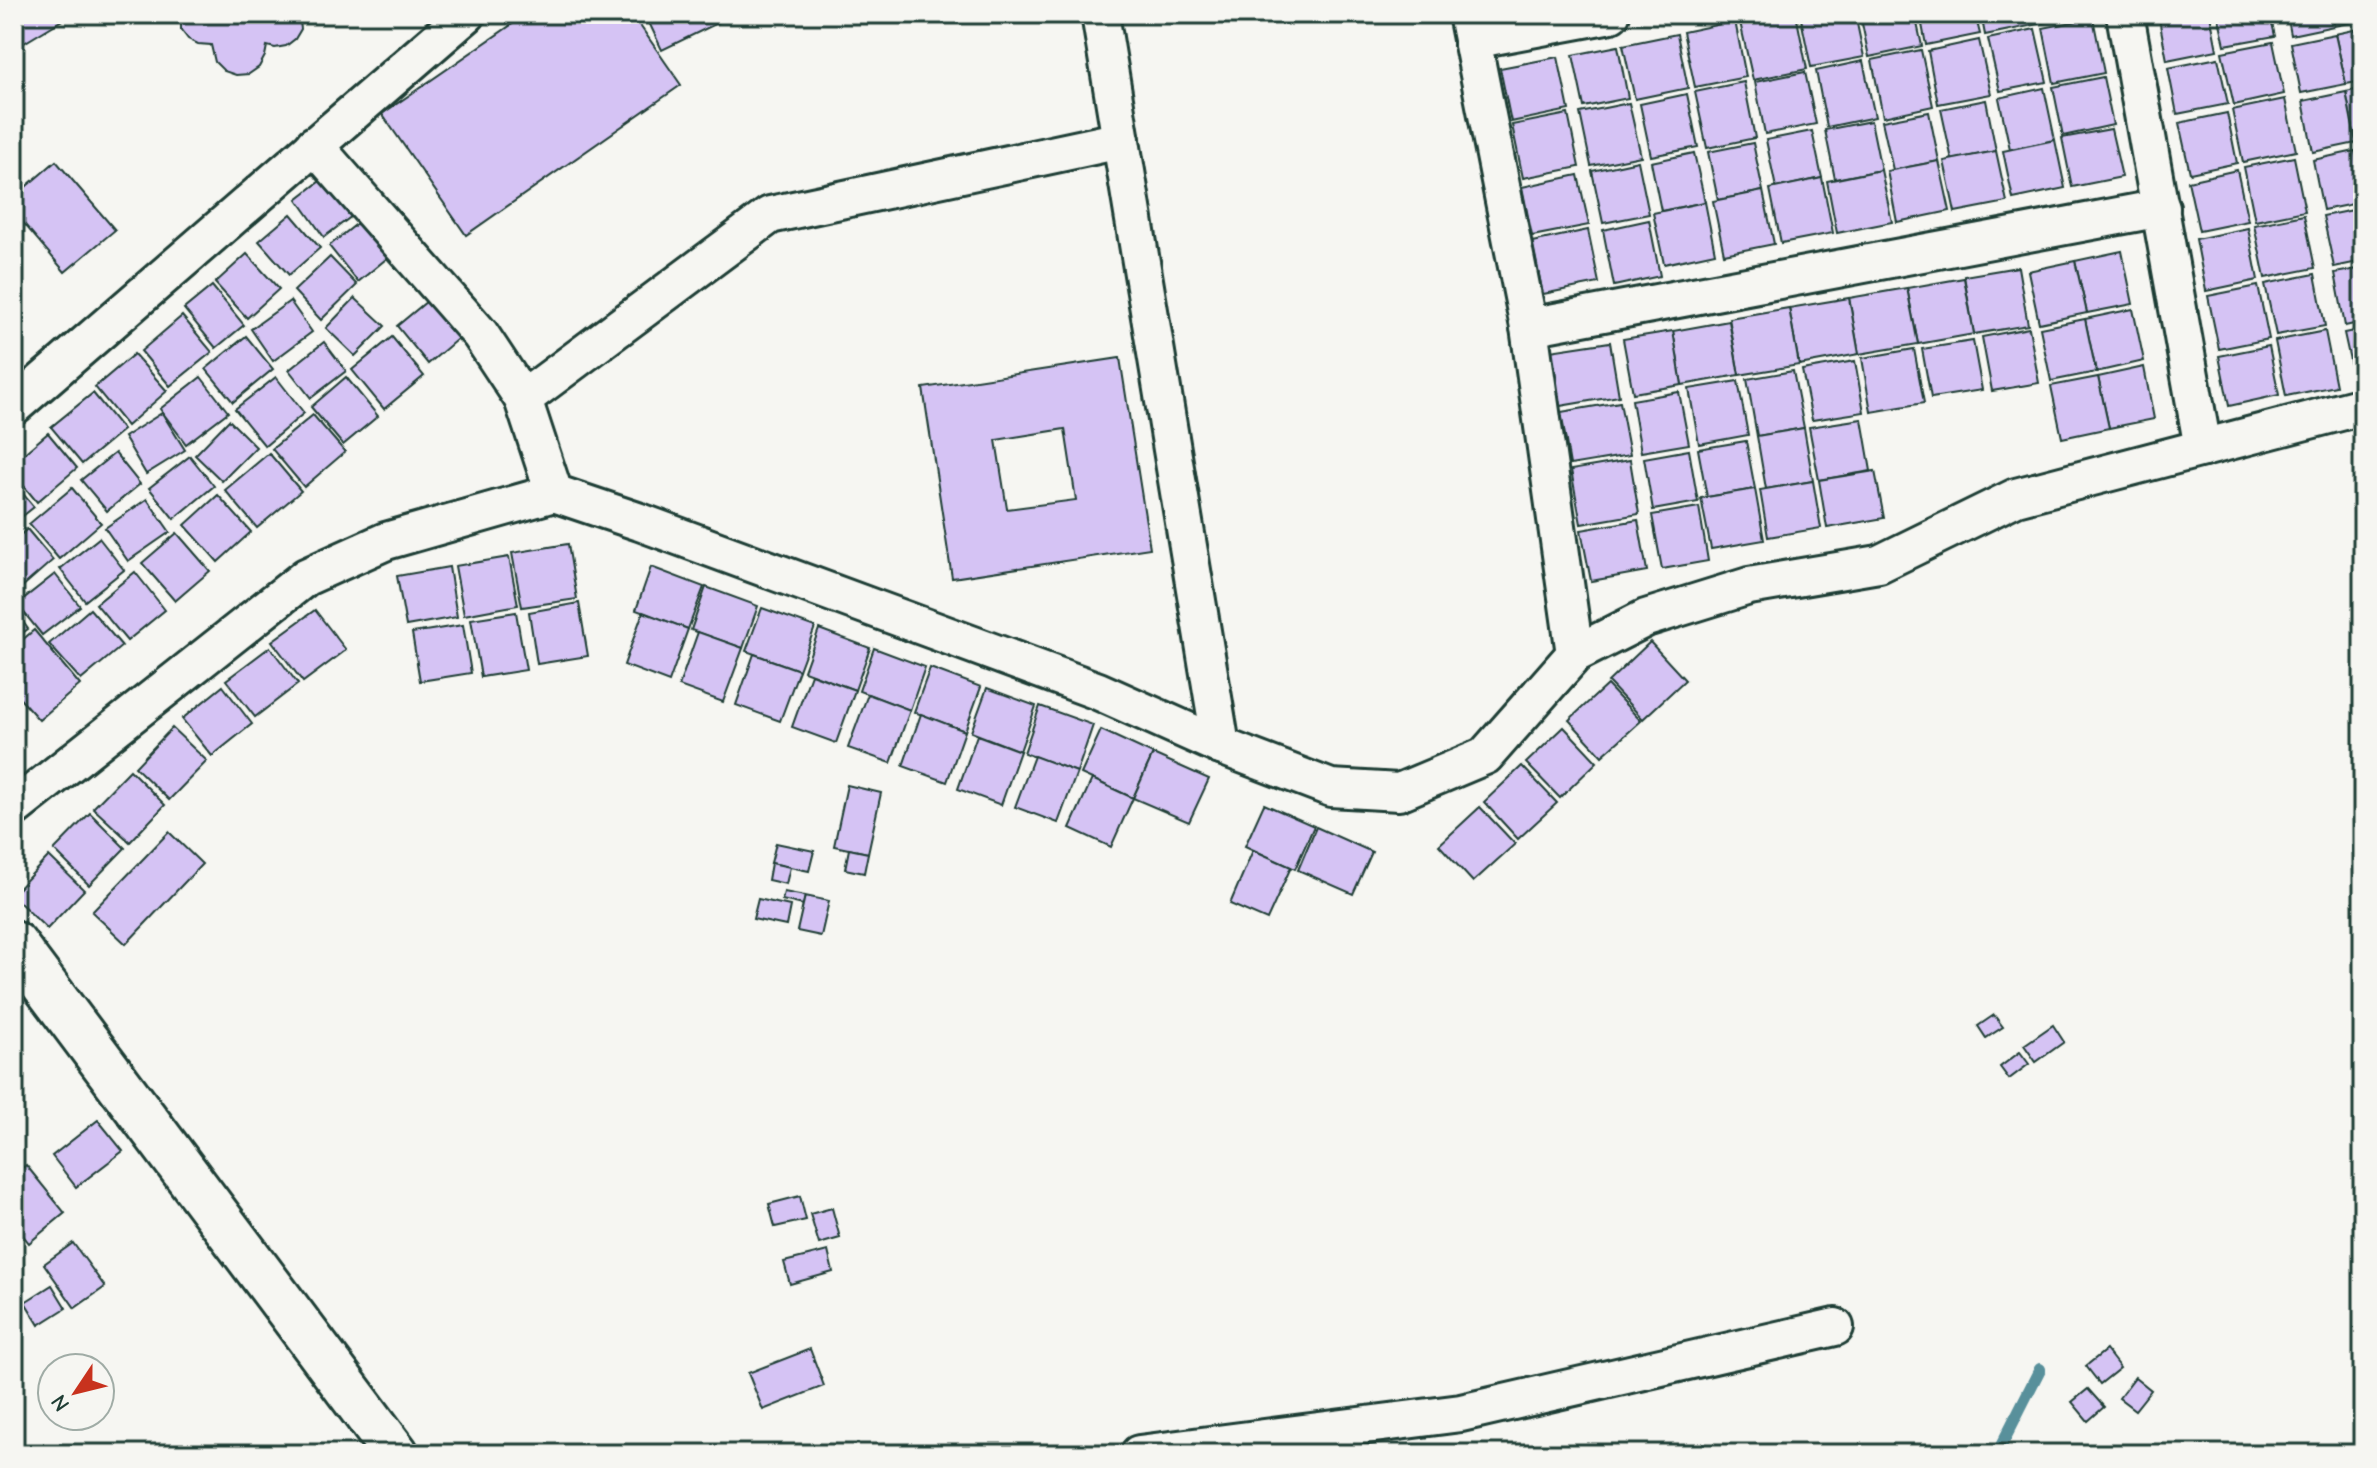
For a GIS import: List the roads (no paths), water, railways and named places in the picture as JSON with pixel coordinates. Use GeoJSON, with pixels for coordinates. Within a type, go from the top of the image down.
{"type":"FeatureCollection","features":[{"type":"Feature","properties":{"kind":"street"},"geometry":{"type":"LineString","coordinates":[[1100,14],[1221,746]]}},
{"type":"Feature","properties":{"kind":"street"},"geometry":{"type":"LineString","coordinates":[[1575,654],[1529,327],[1470,27],[1611,14]]}},
{"type":"Feature","properties":{"kind":"street"},"geometry":{"type":"LineString","coordinates":[[2125,14],[2203,448]]}},
{"type":"Feature","properties":{"kind":"street"},"geometry":{"type":"LineString","coordinates":[[14,406],[314,145],[451,21]]}},
{"type":"Feature","properties":{"kind":"street"},"geometry":{"type":"LineString","coordinates":[[523,399],[770,215],[1121,140]]}},
{"type":"Feature","properties":{"kind":"street"},"geometry":{"type":"LineString","coordinates":[[314,145],[480,334],[523,399],[554,493]]}},
{"type":"Feature","properties":{"kind":"street"},"geometry":{"type":"LineString","coordinates":[[1529,327],[2161,208]]}},
{"type":"Feature","properties":{"kind":"street"},"geometry":{"type":"LineString","coordinates":[[14,808],[306,577],[386,541],[554,493],[1098,691],[1221,746],[1331,788],[1399,792],[1485,756],[1575,654],[1646,618],[1749,586],[1879,564],[2016,497],[2363,406]]}},
{"type":"Feature","properties":{"kind":"street"},"geometry":{"type":"LineString","coordinates":[[14,944],[396,1454]]}},
{"type":"Feature","properties":{"kind":"street"},"geometry":{"type":"LineString","coordinates":[[1139,1454],[1461,1413],[1835,1327]]}},
{"type":"Feature","properties":{"kind":"waterway"},"geometry":{"type":"LineString","coordinates":[[1997,1454],[2040,1369]]}}]}
